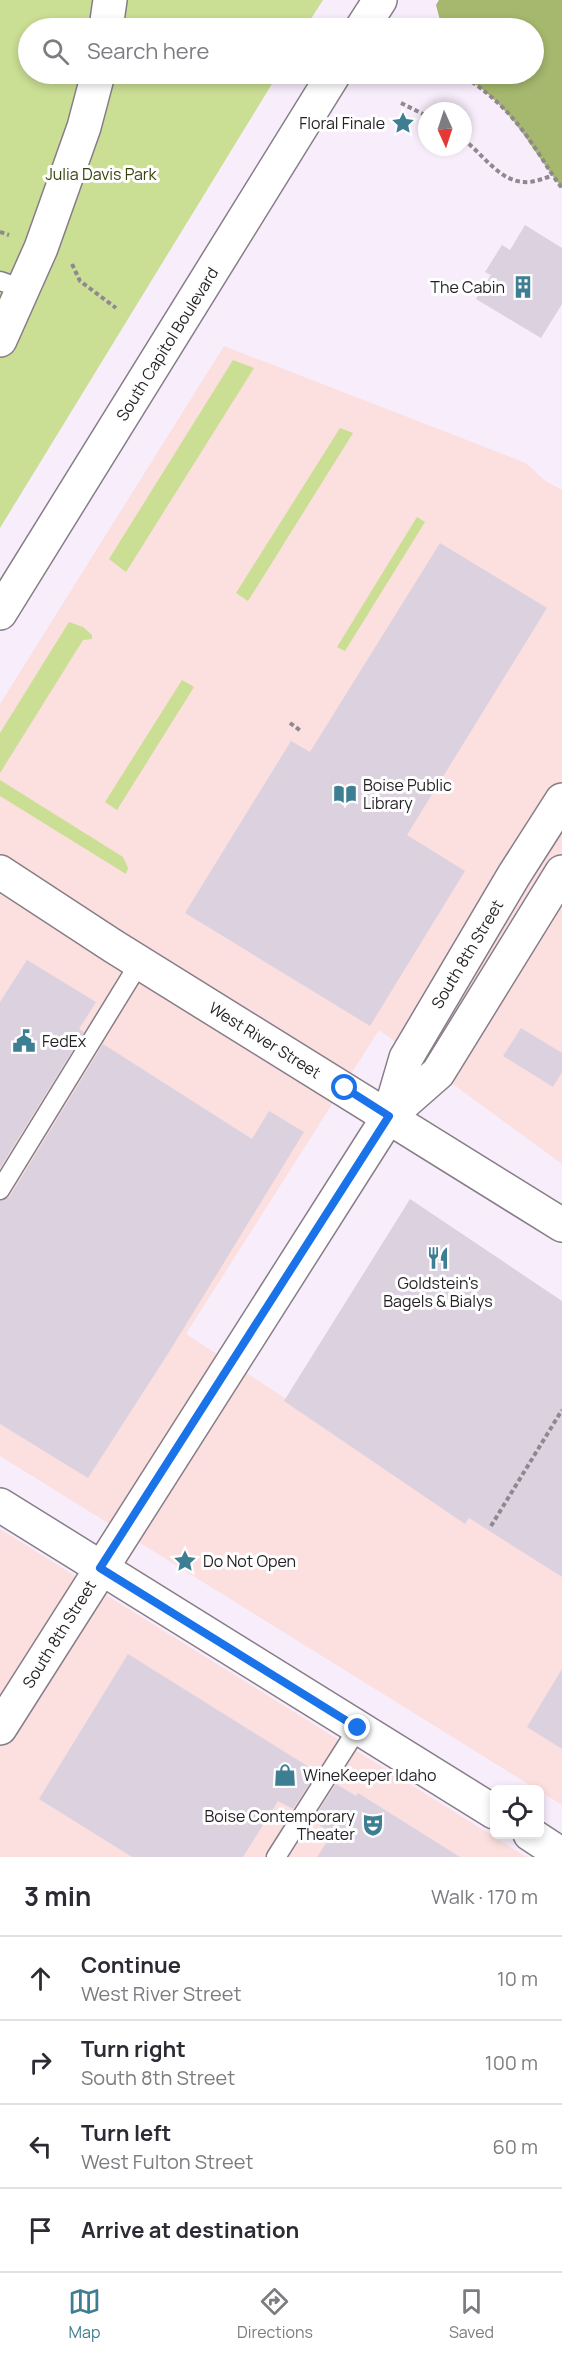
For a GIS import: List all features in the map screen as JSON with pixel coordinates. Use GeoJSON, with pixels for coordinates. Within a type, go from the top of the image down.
{"type":"FeatureCollection","features":[{"type":"Feature","properties":{"kind":"street"},"geometry":{"type":"LineString","coordinates":[[107,18],[110,0]]}},
{"type":"Feature","properties":{"kind":"street"},"geometry":{"type":"LineString","coordinates":[[368,18],[380,0]]}},
{"type":"Feature","properties":{"kind":"street"},"geometry":{"type":"LineString","coordinates":[[0,340],[11,285],[55,253],[95,84]]}},
{"type":"Feature","properties":{"kind":"street","name":"South Capitol Boulevard"},"geometry":{"type":"LineString","coordinates":[[0,613],[328,84]]}},
{"type":"Feature","properties":{"kind":"street","name":"South 8th Street"},"geometry":{"type":"LineString","coordinates":[[389,1116],[406,1058],[514,875],[562,800]]}},
{"type":"Feature","properties":{"kind":"street","name":"West River Street"},"geometry":{"type":"LineString","coordinates":[[0,872],[562,1225]]}},
{"type":"Feature","properties":{"kind":"street","name":"South 8th Street"},"geometry":{"type":"LineString","coordinates":[[0,1728],[389,1116],[438,1073],[562,872]]}},
{"type":"Feature","properties":{"kind":"street"},"geometry":{"type":"LineString","coordinates":[[0,1505],[490,1809]]}},
{"type":"Feature","properties":{"kind":"street"},"geometry":{"type":"LineString","coordinates":[[538,1839],[562,1855]]}},
{"type":"Feature","properties":{"kind":"lane"},"geometry":{"type":"LineString","coordinates":[[0,1190],[140,962]]}},
{"type":"Feature","properties":{"kind":"lane"},"geometry":{"type":"LineString","coordinates":[[276,1857],[358,1728]]}},
{"type":"Feature","properties":{"kind":"path"},"geometry":{"type":"LineString","coordinates":[[477,84],[506,111],[562,188]]}},
{"type":"Feature","properties":{"kind":"path"},"geometry":{"type":"LineString","coordinates":[[401,103],[418,112]]}},
{"type":"Feature","properties":{"kind":"path"},"geometry":{"type":"LineString","coordinates":[[472,147],[494,168],[512,180],[526,183],[552,176]]}},
{"type":"Feature","properties":{"kind":"path"},"geometry":{"type":"LineString","coordinates":[[0,232],[9,235]]}},
{"type":"Feature","properties":{"kind":"path"},"geometry":{"type":"LineString","coordinates":[[55,253],[80,281],[116,308]]}},
{"type":"Feature","properties":{"kind":"path"},"geometry":{"type":"LineString","coordinates":[[290,723],[301,731]]}},
{"type":"Feature","properties":{"kind":"path"},"geometry":{"type":"LineString","coordinates":[[491,1526],[562,1410]]}},
{"type":"Feature","properties":{"kind":"shaded area"},"geometry":{"type":"Polygon","coordinates":[[[224,346],[526,463],[544,480],[562,490],[562,1164],[379,1030],[186,1334],[562,1577],[562,1805],[544,1794],[544,1785],[530,1785],[0,1456],[0,704],[224,346]]]}},
{"type":"Feature","properties":{"kind":"shaded area"},"geometry":{"type":"Polygon","coordinates":[[[0,1529],[490,1834],[490,1839],[498,1839],[527,1857],[0,1857],[0,1529]]]}},
{"type":"Feature","properties":{"kind":"green space","name":"Julia Davis Park"},"geometry":{"type":"Polygon","coordinates":[[[0,0],[323,0],[311,18],[18,18],[18,84],[272,84],[0,528],[0,0]]]}},
{"type":"Feature","properties":{"kind":"green space"},"geometry":{"type":"Polygon","coordinates":[[[439,0],[562,0],[562,188],[517,125],[492,98],[474,84],[544,84],[544,18],[439,18],[436,5],[439,0]]]}},
{"type":"Feature","properties":{"kind":"green space"},"geometry":{"type":"Polygon","coordinates":[[[233,360],[254,368],[126,572],[109,559],[233,360]]]}},
{"type":"Feature","properties":{"kind":"green space"},"geometry":{"type":"Polygon","coordinates":[[[340,428],[353,433],[248,601],[236,593],[340,428]]]}},
{"type":"Feature","properties":{"kind":"green space"},"geometry":{"type":"Polygon","coordinates":[[[417,517],[425,522],[345,651],[337,647],[417,517]]]}},
{"type":"Feature","properties":{"kind":"green space"},"geometry":{"type":"Polygon","coordinates":[[[69,622],[83,627],[92,635],[92,639],[83,640],[0,773],[0,733],[69,622]]]}},
{"type":"Feature","properties":{"kind":"green space"},"geometry":{"type":"Polygon","coordinates":[[[182,680],[194,687],[117,810],[105,802],[182,680]]]}},
{"type":"Feature","properties":{"kind":"green space"},"geometry":{"type":"Polygon","coordinates":[[[0,780],[123,857],[128,868],[126,874],[0,796],[0,780]]]}},
{"type":"Feature","properties":{"kind":"building","name":"The Cabin"},"geometry":{"type":"Polygon","coordinates":[[[525,225],[562,248],[562,304],[541,338],[476,299],[491,275],[485,272],[502,245],[510,250],[525,225]]]}},
{"type":"Feature","properties":{"kind":"building","name":"Boise Public Library"},"geometry":{"type":"Polygon","coordinates":[[[440,543],[547,608],[407,835],[465,871],[370,1026],[185,913],[291,741],[310,752],[440,543]]]}},
{"type":"Feature","properties":{"kind":"building"},"geometry":{"type":"Polygon","coordinates":[[[27,960],[96,1002],[79,1029],[84,1032],[0,1168],[0,1002],[27,960]]]}},
{"type":"Feature","properties":{"kind":"building"},"geometry":{"type":"Polygon","coordinates":[[[521,1028],[562,1053],[562,1072],[553,1087],[503,1056],[521,1028]]]}},
{"type":"Feature","properties":{"kind":"building"},"geometry":{"type":"Polygon","coordinates":[[[103,1044],[252,1139],[269,1111],[304,1132],[171,1349],[88,1478],[0,1424],[0,1201],[10,1196],[103,1044]]]}},
{"type":"Feature","properties":{"kind":"building"},"geometry":{"type":"Polygon","coordinates":[[[410,1199],[562,1301],[562,1577],[469,1518],[465,1524],[284,1401],[410,1199]]]}},
{"type":"Feature","properties":{"kind":"building"},"geometry":{"type":"Polygon","coordinates":[[[128,1654],[317,1772],[293,1809],[278,1801],[243,1857],[132,1857],[39,1799],[128,1654]]]}},
{"type":"Feature","properties":{"kind":"building"},"geometry":{"type":"Polygon","coordinates":[[[562,1669],[562,1749],[527,1727],[562,1669]]]}},
{"type":"Feature","properties":{"kind":"building","name":"Boise Contemporary Theater"},"geometry":{"type":"Polygon","coordinates":[[[336,1784],[356,1796],[358,1793],[460,1857],[317,1857],[333,1833],[312,1821],[336,1784]]]}},
{"type":"Feature","properties":{"kind":"place","name":"Floral Finale"},"geometry":{"type":"Point","coordinates":[403,123]}},
{"type":"Feature","properties":{"kind":"place","name":"The Cabin"},"geometry":{"type":"Point","coordinates":[523,287]}},
{"type":"Feature","properties":{"kind":"place","name":"Boise Public Library"},"geometry":{"type":"Point","coordinates":[345,794]}},
{"type":"Feature","properties":{"kind":"place","name":"FedEx"},"geometry":{"type":"Point","coordinates":[24,1041]}},
{"type":"Feature","properties":{"kind":"place","name":"Goldstein's Bagels & Bialys"},"geometry":{"type":"Point","coordinates":[438,1258]}},
{"type":"Feature","properties":{"kind":"place","name":"Do Not Open"},"geometry":{"type":"Point","coordinates":[185,1561]}},
{"type":"Feature","properties":{"kind":"place","name":"WineKeeper Idaho"},"geometry":{"type":"Point","coordinates":[285,1775]}},
{"type":"Feature","properties":{"kind":"place","name":"Boise Contemporary Theater"},"geometry":{"type":"Point","coordinates":[373,1825]}},
{"type":"Feature","properties":{"kind":"route"},"geometry":{"type":"LineString","coordinates":[[345,1088],[389,1116],[100,1568],[358,1728]]}}]}
